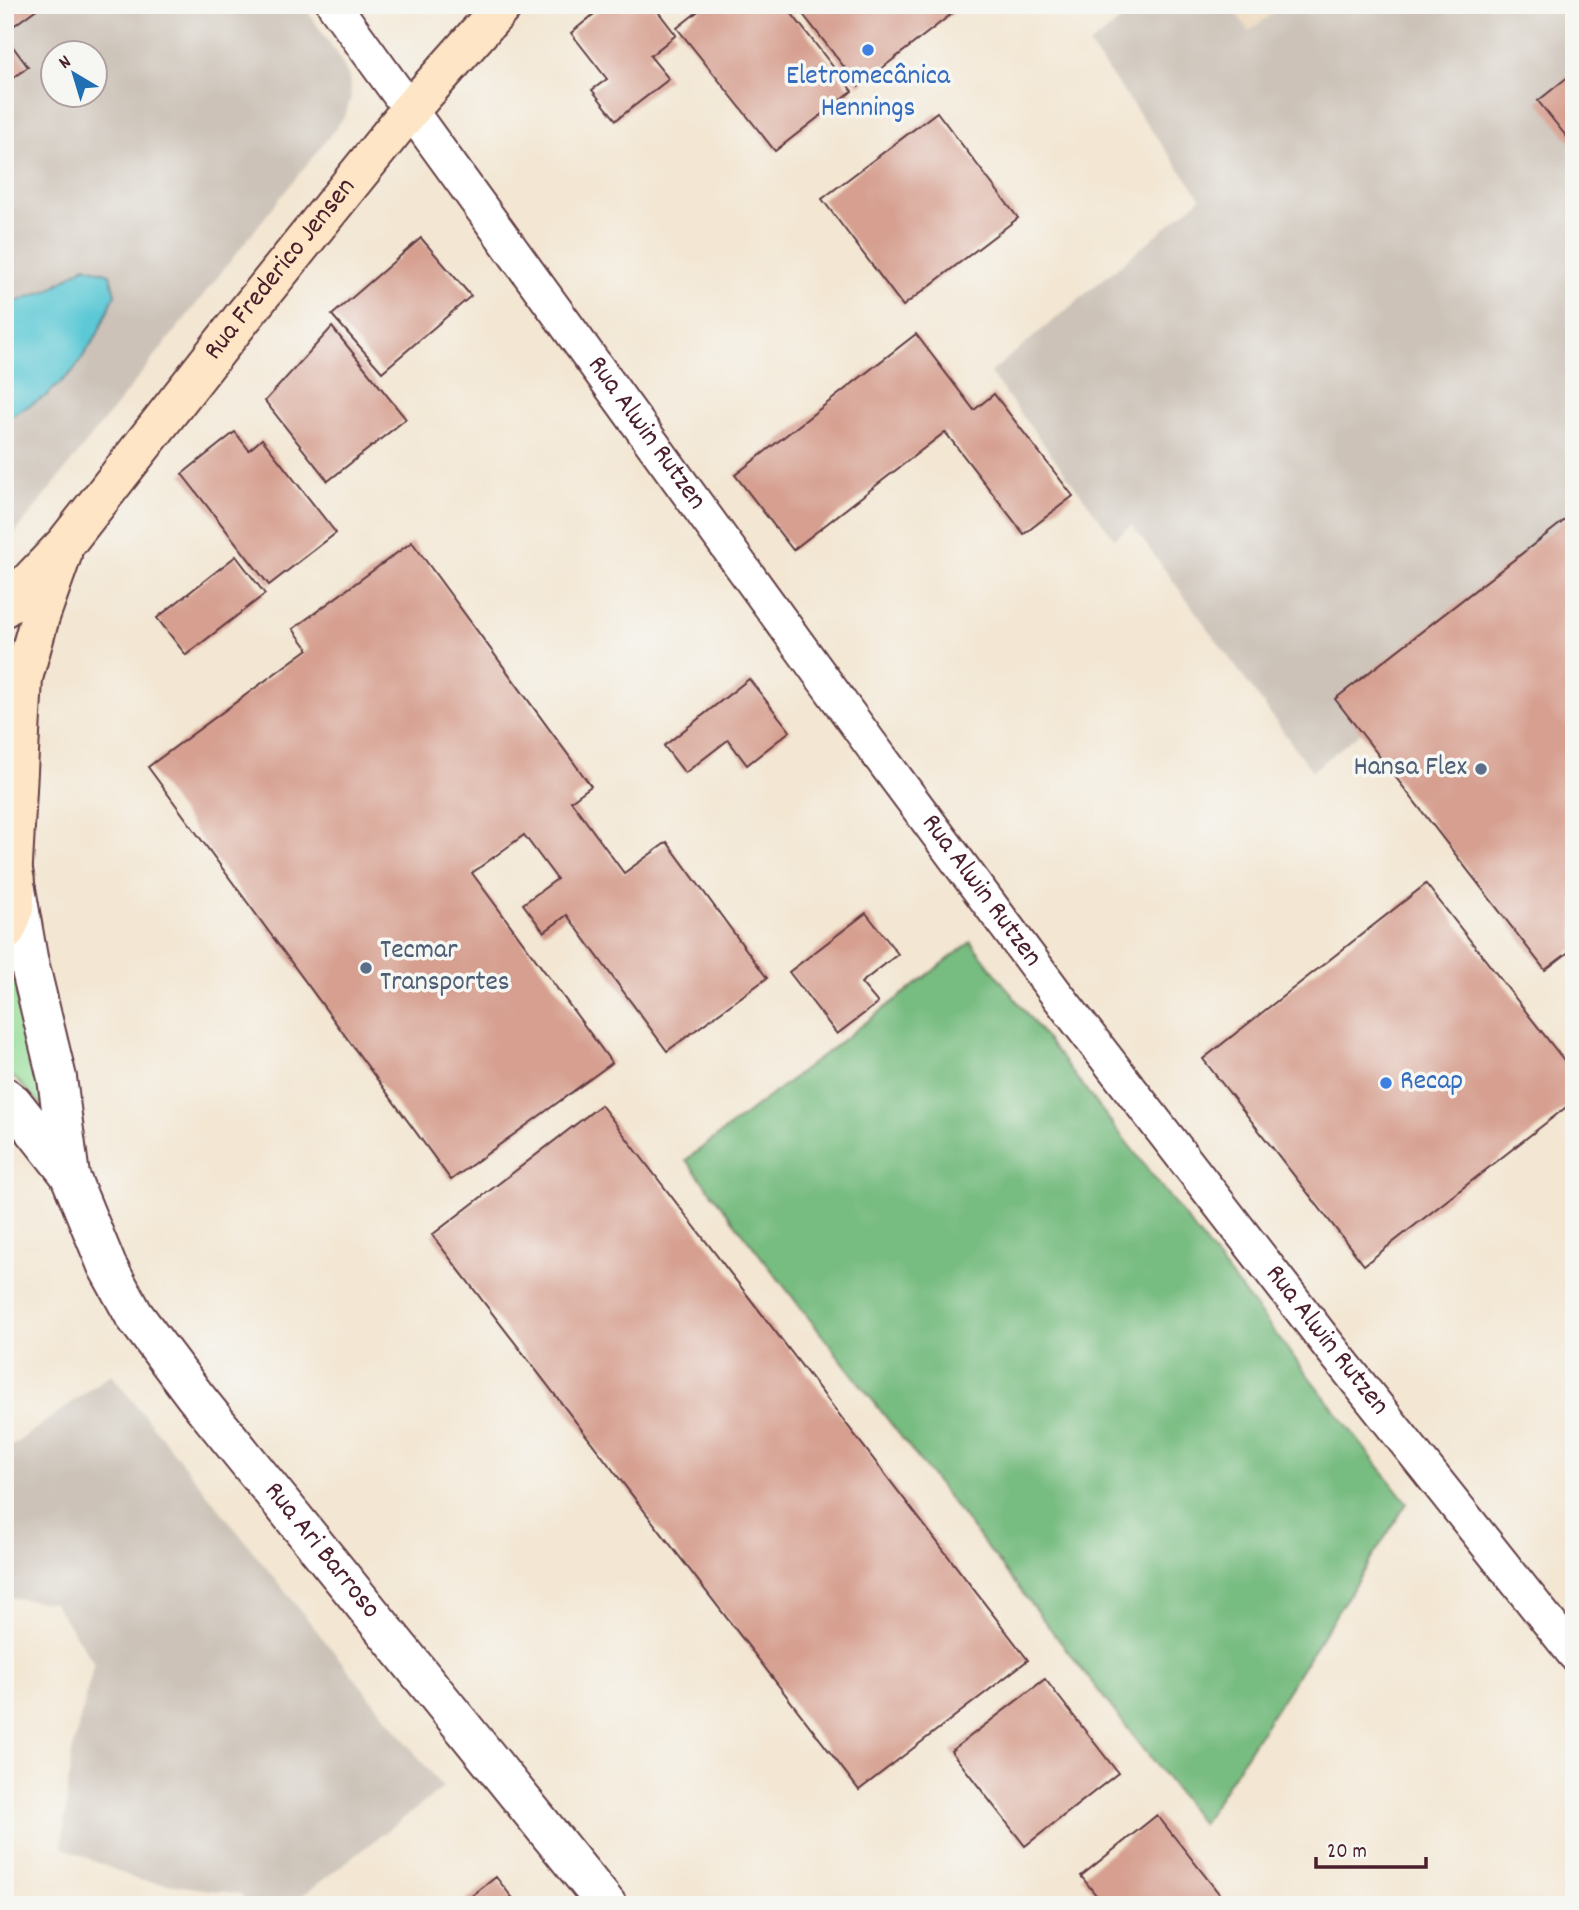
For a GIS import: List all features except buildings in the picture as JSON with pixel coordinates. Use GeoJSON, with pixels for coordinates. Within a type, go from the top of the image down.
{"type":"FeatureCollection","features":[{"type":"Feature","properties":{"kind":"main road","name":"Rua Frederico Jensen"},"geometry":{"type":"LineString","coordinates":[[5,607],[66,543],[243,317],[410,111],[503,5]]}},
{"type":"Feature","properties":{"kind":"main road","name":"Rua Frederico Jensen"},"geometry":{"type":"LineString","coordinates":[[5,932],[10,923],[23,678],[40,617],[66,543]]}},
{"type":"Feature","properties":{"kind":"street","name":"Rua Alwin Rutzen"},"geometry":{"type":"LineString","coordinates":[[334,5],[869,742],[1055,992],[1321,1335],[1574,1654]]}},
{"type":"Feature","properties":{"kind":"street","name":"Rua Ari Barroso"},"geometry":{"type":"LineString","coordinates":[[12,867],[28,958],[57,1078],[70,1175],[107,1266],[134,1315],[155,1345],[607,1905]]}},
{"type":"Feature","properties":{"kind":"street","name":"Rua Ari Barroso"},"geometry":{"type":"LineString","coordinates":[[5,1097],[13,1103],[70,1175]]}},
{"type":"Feature","properties":{"kind":"shaded area"},"geometry":{"type":"Polygon","coordinates":[[[5,5],[303,5],[338,55],[349,77],[351,97],[345,116],[5,546],[5,5]]]}},
{"type":"Feature","properties":{"kind":"shaded area"},"geometry":{"type":"Polygon","coordinates":[[[1141,5],[1230,5],[1249,31],[1284,5],[1574,5],[1574,513],[1335,699],[1361,732],[1312,771],[1132,525],[1114,538],[990,373],[1201,198],[1089,45],[1141,5]]]}},
{"type":"Feature","properties":{"kind":"shaded area"},"geometry":{"type":"Polygon","coordinates":[[[1230,5],[1284,5],[1249,31],[1230,5]]]}},
{"type":"Feature","properties":{"kind":"shaded area"},"geometry":{"type":"Polygon","coordinates":[[[111,1374],[443,1788],[290,1905],[250,1905],[240,1894],[138,1880],[62,1847],[71,1757],[94,1663],[54,1603],[5,1597],[5,1451],[111,1374]]]}},
{"type":"Feature","properties":{"kind":"green space"},"geometry":{"type":"Polygon","coordinates":[[[971,942],[1407,1503],[1202,1824],[686,1160],[971,942]]]}},
{"type":"Feature","properties":{"kind":"green space"},"geometry":{"type":"Polygon","coordinates":[[[15,967],[45,1109],[5,1071],[5,977],[15,967]]]}},
{"type":"Feature","properties":{"kind":"water"},"geometry":{"type":"Polygon","coordinates":[[[85,266],[110,274],[115,295],[97,335],[74,370],[46,396],[5,419],[5,305],[49,290],[85,266]]]}},
{"type":"Feature","properties":{"kind":"place","name":"Eletromecânica Hennings"},"geometry":{"type":"Point","coordinates":[868,50]}},
{"type":"Feature","properties":{"kind":"place","name":"Hansa Flex"},"geometry":{"type":"Point","coordinates":[1481,769]}},
{"type":"Feature","properties":{"kind":"place","name":"Tecmar Transportes"},"geometry":{"type":"Point","coordinates":[366,968]}},
{"type":"Feature","properties":{"kind":"place","name":"Recap"},"geometry":{"type":"Point","coordinates":[1386,1083]}}]}
